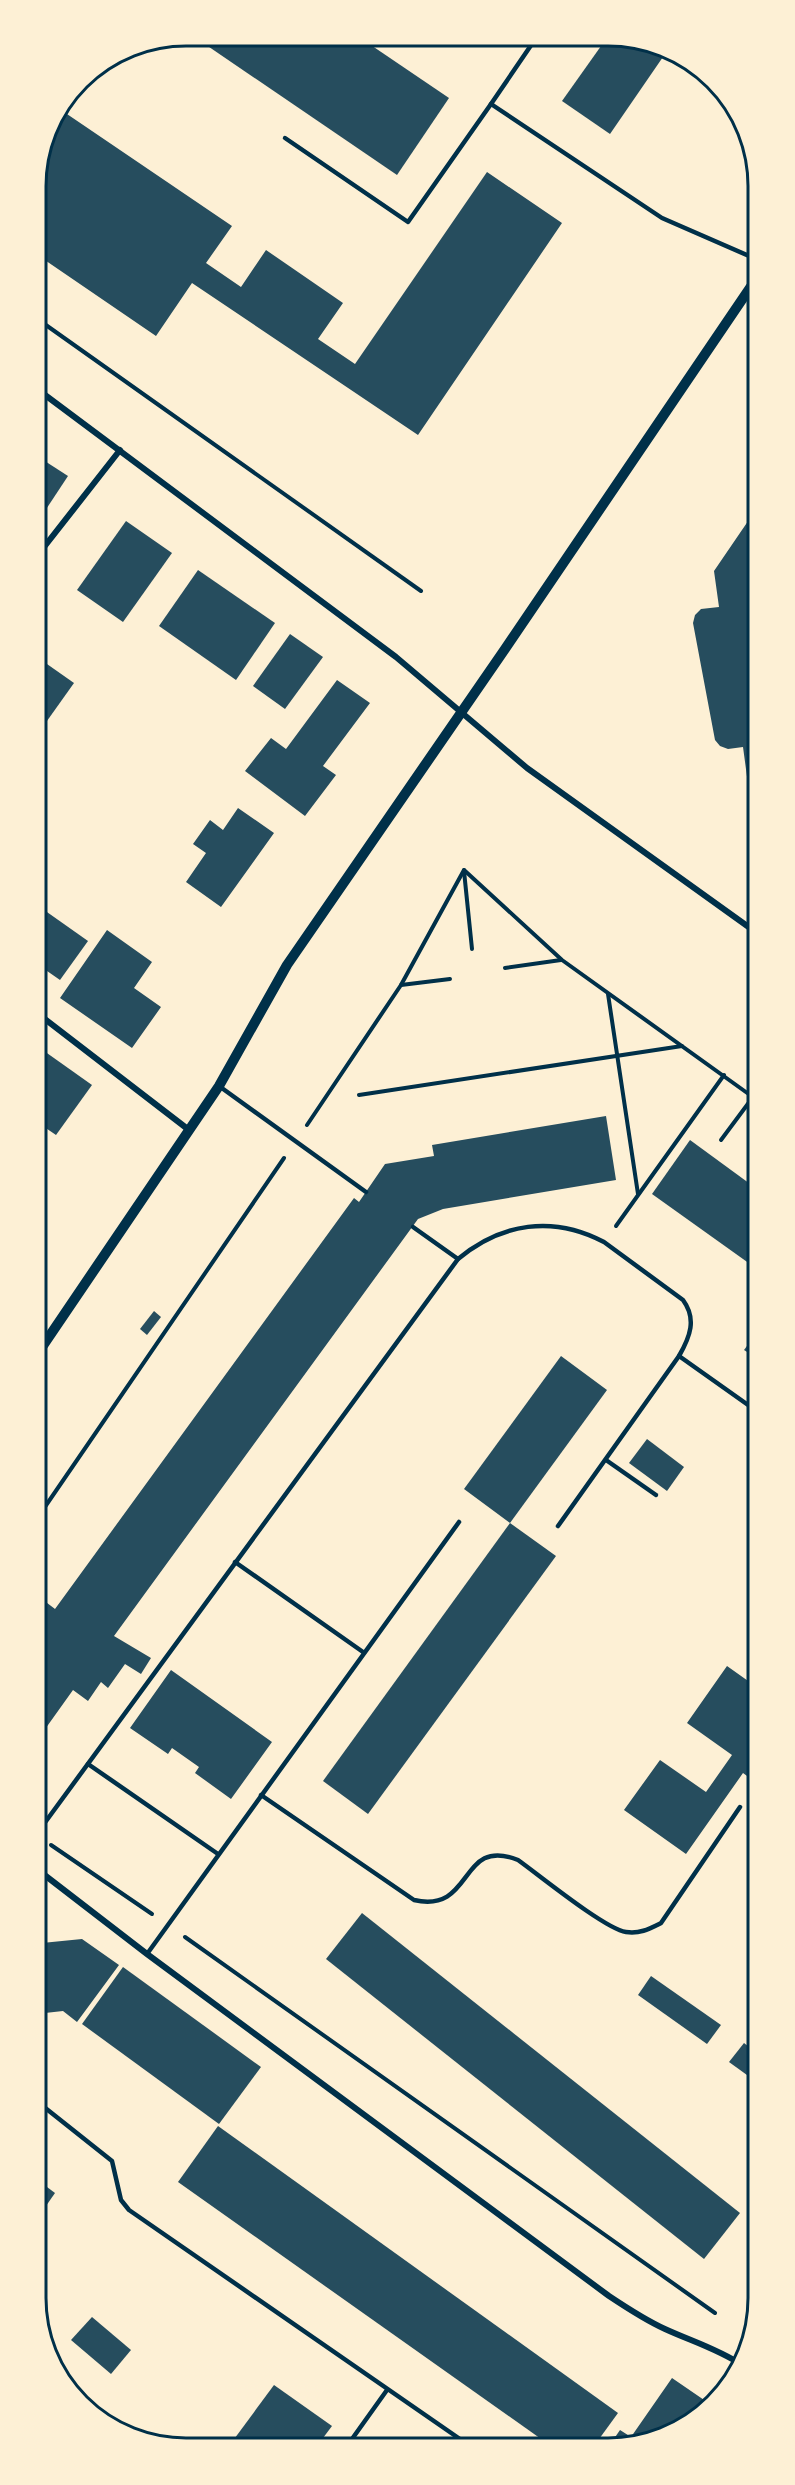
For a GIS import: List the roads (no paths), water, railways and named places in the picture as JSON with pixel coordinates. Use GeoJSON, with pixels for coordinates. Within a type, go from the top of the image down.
{"type":"FeatureCollection","features":[{"type":"Feature","properties":{"kind":"street"},"geometry":{"type":"LineString","coordinates":[[46,1341],[219,1086],[287,965],[748,291]]}},
{"type":"Feature","properties":{"kind":"street"},"geometry":{"type":"LineString","coordinates":[[47,396],[396,657],[527,768],[748,927]]}},
{"type":"Feature","properties":{"kind":"street"},"geometry":{"type":"LineString","coordinates":[[47,543],[120,450]]}},
{"type":"Feature","properties":{"kind":"street"},"geometry":{"type":"LineString","coordinates":[[47,1020],[189,1130]]}},
{"type":"Feature","properties":{"kind":"street"},"geometry":{"type":"LineString","coordinates":[[46,1876],[147,1954],[626,2308],[665,2329],[705,2344],[734,2360]]}},
{"type":"Feature","properties":{"kind":"lane"},"geometry":{"type":"LineString","coordinates":[[285,138],[408,222],[531,46]]}},
{"type":"Feature","properties":{"kind":"lane"},"geometry":{"type":"LineString","coordinates":[[491,104],[662,218],[748,256]]}},
{"type":"Feature","properties":{"kind":"lane"},"geometry":{"type":"LineString","coordinates":[[219,1086],[366,1192]]}},
{"type":"Feature","properties":{"kind":"lane"},"geometry":{"type":"LineString","coordinates":[[413,1227],[458,1259]]}},
{"type":"Feature","properties":{"kind":"lane"},"geometry":{"type":"LineString","coordinates":[[46,1821],[458,1259],[476,1244],[491,1236],[507,1230],[529,1227],[575,1230],[590,1234],[683,1300],[690,1310],[691,1324],[687,1341],[679,1356],[558,1526]]}},
{"type":"Feature","properties":{"kind":"lane"},"geometry":{"type":"LineString","coordinates":[[679,1356],[748,1405]]}},
{"type":"Feature","properties":{"kind":"lane"},"geometry":{"type":"LineString","coordinates":[[606,1460],[656,1495]]}},
{"type":"Feature","properties":{"kind":"lane"},"geometry":{"type":"LineString","coordinates":[[147,1954],[459,1522]]}},
{"type":"Feature","properties":{"kind":"lane"},"geometry":{"type":"LineString","coordinates":[[235,1562],[363,1652]]}},
{"type":"Feature","properties":{"kind":"lane"},"geometry":{"type":"LineString","coordinates":[[88,1764],[218,1854]]}},
{"type":"Feature","properties":{"kind":"lane"},"geometry":{"type":"LineString","coordinates":[[261,1795],[414,1900],[429,1903],[441,1901],[451,1895],[475,1865],[487,1856],[504,1854],[518,1860],[606,1924],[624,1932],[643,1932],[661,1923],[740,1807]]}},
{"type":"Feature","properties":{"kind":"lane"},"geometry":{"type":"LineString","coordinates":[[46,2109],[112,2160],[121,2200],[129,2210],[458,2438]]}},
{"type":"Feature","properties":{"kind":"lane"},"geometry":{"type":"LineString","coordinates":[[353,2438],[387,2390]]}}]}
